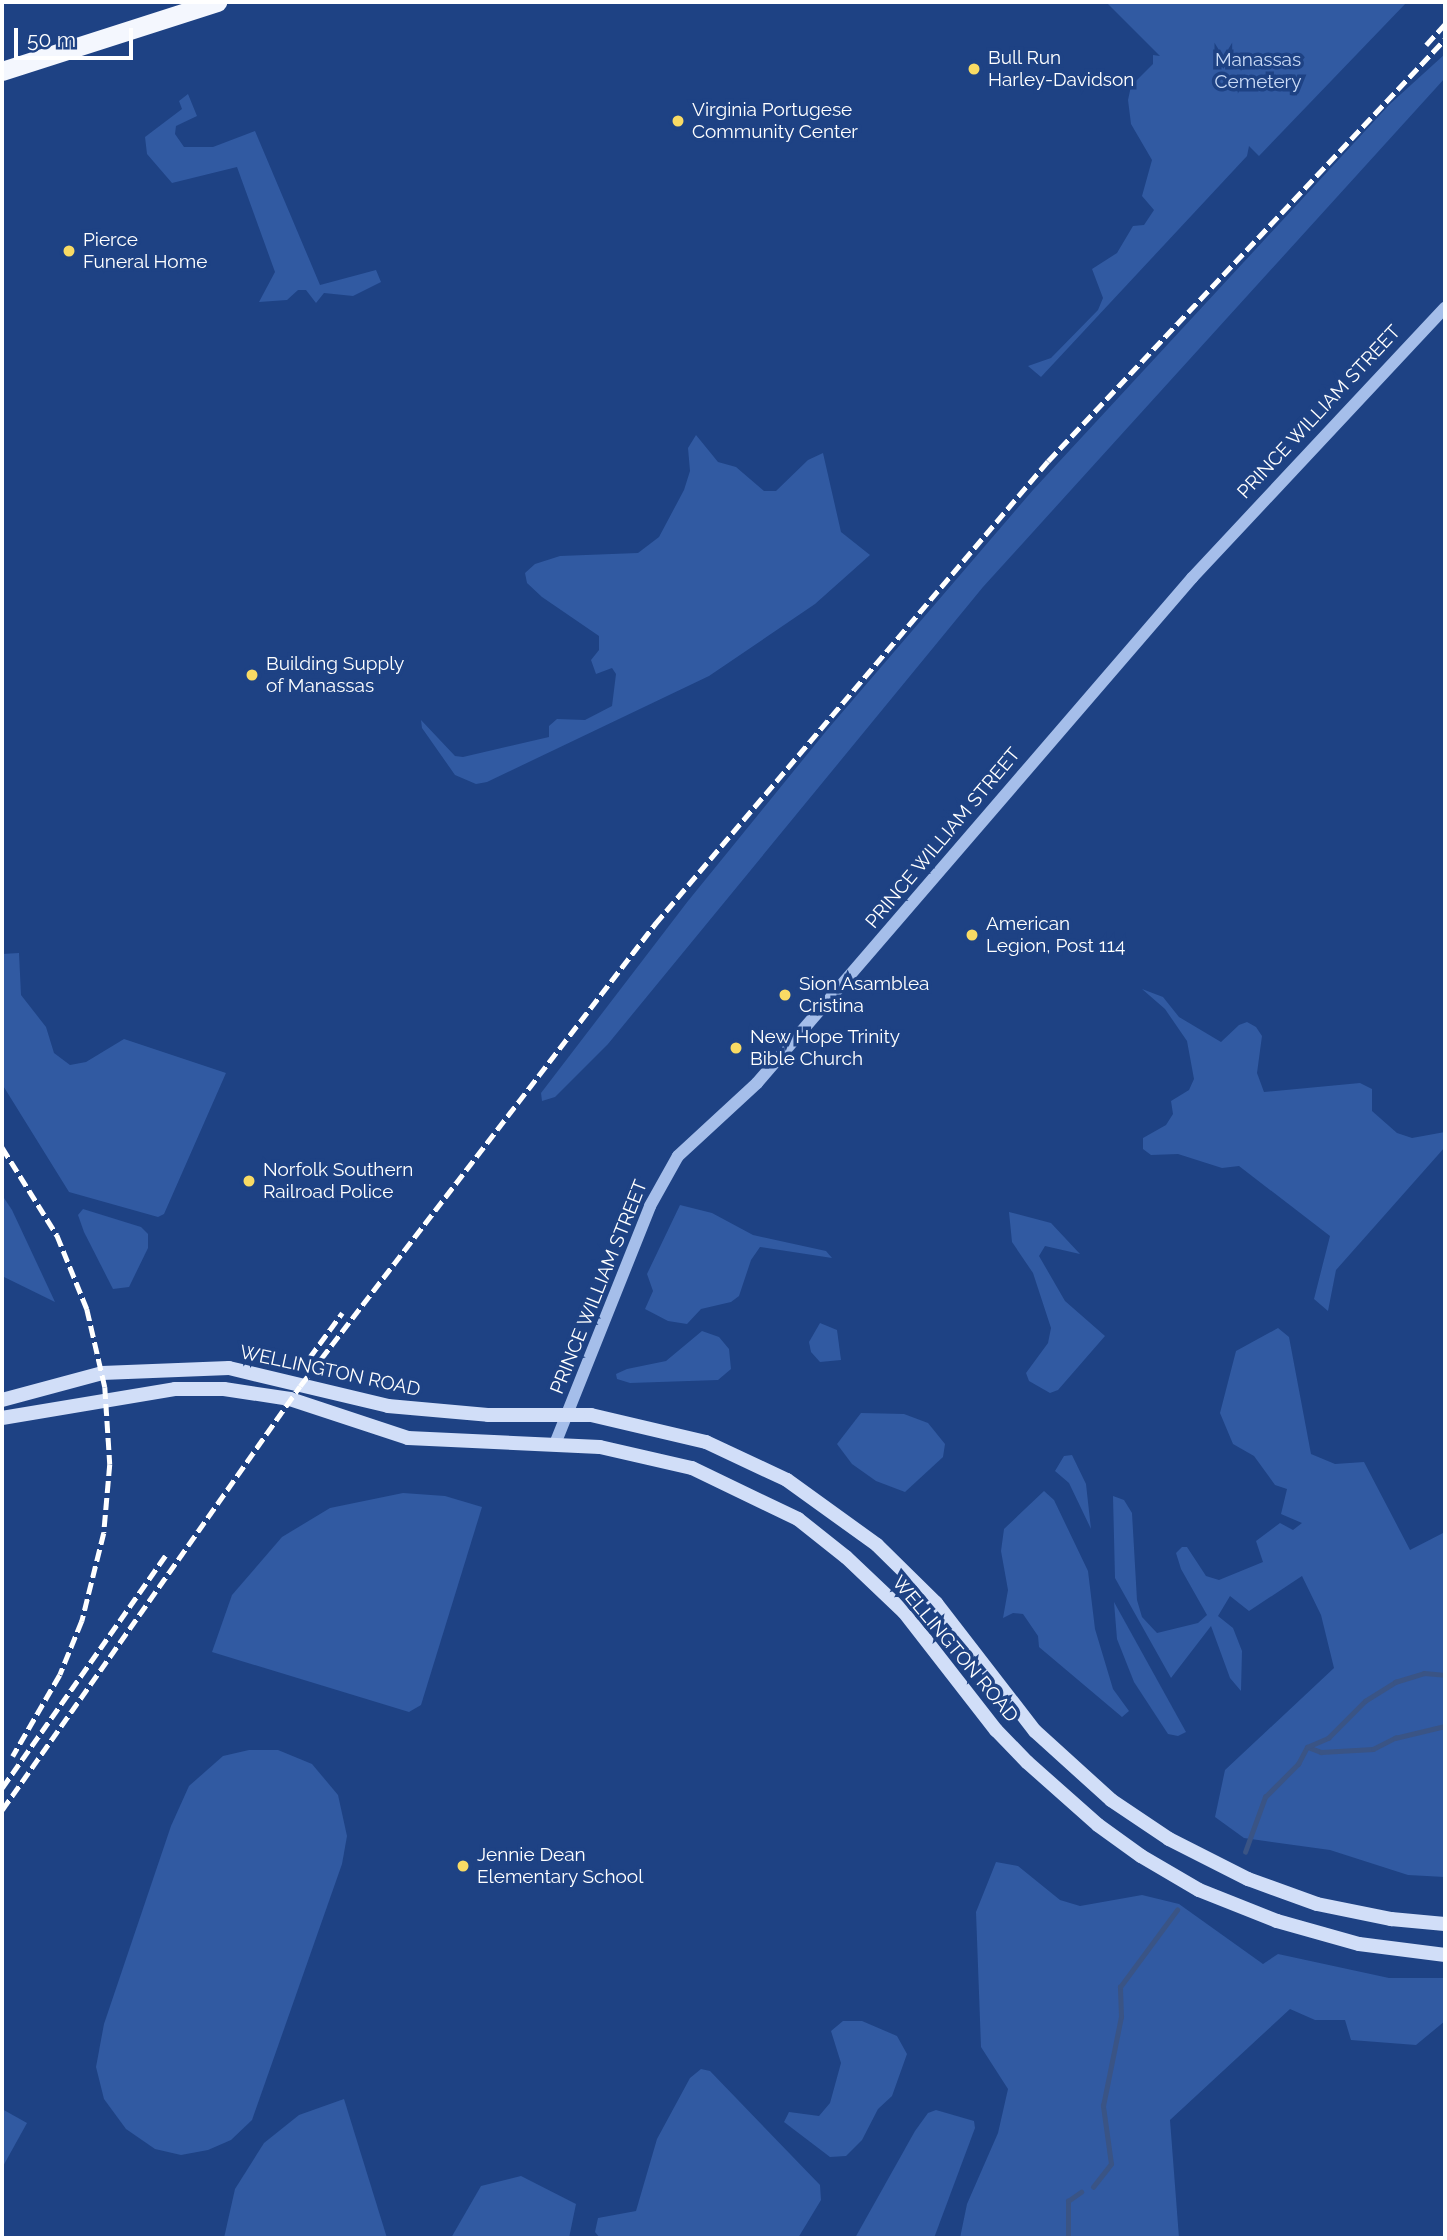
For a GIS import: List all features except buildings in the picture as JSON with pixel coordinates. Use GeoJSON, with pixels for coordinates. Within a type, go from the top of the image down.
{"type":"FeatureCollection","features":[{"type":"Feature","properties":{"kind":"highway"},"geometry":{"type":"LineString","coordinates":[[2,71],[217,2]]}},
{"type":"Feature","properties":{"kind":"main road","name":"WELLINGTON ROAD"},"geometry":{"type":"LineString","coordinates":[[2,1399],[102,1373],[194,1366],[251,1372],[346,1398],[433,1412],[569,1414],[626,1421],[706,1442],[787,1480],[851,1522],[936,1603],[1035,1731],[1111,1800],[1169,1839],[1248,1879],[1317,1904],[1391,1919],[1445,1924]]}},
{"type":"Feature","properties":{"kind":"main road","name":"WELLINGTON ROAD"},"geometry":{"type":"LineString","coordinates":[[2,1418],[200,1387],[281,1396],[408,1438],[600,1447],[682,1465],[752,1493],[798,1519],[904,1612],[996,1730],[1027,1762],[1098,1825],[1165,1871],[1234,1904],[1326,1937],[1445,1955]]}},
{"type":"Feature","properties":{"kind":"street","name":"PRINCE WILLIAM STREET"},"geometry":{"type":"LineString","coordinates":[[555,1444],[645,1217],[678,1156],[757,1083],[1192,578],[1445,308]]}},
{"type":"Feature","properties":{"kind":"green space","name":"Manassas Cemetery"},"geometry":{"type":"Polygon","coordinates":[[[1106,2],[1407,2],[1259,156],[1249,146],[1247,156],[1041,377],[1028,366],[1051,358],[1098,310],[1103,298],[1092,269],[1117,253],[1133,226],[1144,225],[1154,210],[1142,196],[1152,160],[1131,124],[1128,100],[1131,86],[1153,64],[1153,55],[1160,56],[1106,2]]]}},
{"type":"Feature","properties":{"kind":"green space"},"geometry":{"type":"Polygon","coordinates":[[[1445,54],[1445,78],[983,587],[608,1044],[555,1097],[542,1101],[541,1093],[688,901],[827,730],[1033,490],[1390,104],[1445,54]]]}},
{"type":"Feature","properties":{"kind":"green space"},"geometry":{"type":"Polygon","coordinates":[[[188,94],[197,116],[176,126],[175,134],[184,147],[213,147],[255,131],[320,285],[376,270],[381,282],[353,296],[324,293],[316,303],[306,290],[298,290],[287,300],[259,302],[275,272],[237,167],[172,183],[147,154],[145,137],[182,109],[179,101],[188,94]]]}},
{"type":"Feature","properties":{"kind":"green space"},"geometry":{"type":"Polygon","coordinates":[[[696,435],[718,462],[736,467],[764,491],[776,491],[808,460],[823,453],[841,532],[870,555],[815,604],[709,676],[487,782],[476,784],[455,775],[422,728],[421,720],[455,756],[463,757],[549,737],[549,726],[557,719],[585,720],[612,706],[616,674],[612,668],[596,674],[591,660],[599,650],[599,636],[542,597],[527,583],[525,573],[535,564],[560,556],[638,553],[659,537],[684,490],[690,471],[688,448],[696,435]]]}},
{"type":"Feature","properties":{"kind":"green space"},"geometry":{"type":"Polygon","coordinates":[[[19,953],[21,995],[46,1027],[54,1053],[70,1065],[86,1062],[124,1039],[226,1073],[164,1214],[158,1217],[69,1192],[2,1084],[2,954],[19,953]]]}},
{"type":"Feature","properties":{"kind":"green space"},"geometry":{"type":"Polygon","coordinates":[[[1142,989],[1163,997],[1179,1017],[1221,1042],[1239,1025],[1247,1022],[1256,1027],[1262,1036],[1257,1073],[1264,1092],[1360,1083],[1372,1089],[1372,1111],[1397,1133],[1412,1138],[1445,1132],[1445,1147],[1336,1270],[1328,1311],[1314,1299],[1330,1236],[1239,1166],[1222,1168],[1178,1154],[1151,1155],[1143,1149],[1143,1138],[1166,1125],[1173,1114],[1171,1101],[1189,1090],[1194,1079],[1187,1041],[1165,1009],[1142,989]]]}},
{"type":"Feature","properties":{"kind":"green space"},"geometry":{"type":"Polygon","coordinates":[[[2,1195],[12,1210],[55,1302],[2,1276],[2,1195]]]}},
{"type":"Feature","properties":{"kind":"green space"},"geometry":{"type":"Polygon","coordinates":[[[680,1205],[712,1213],[753,1235],[826,1251],[832,1258],[760,1247],[751,1260],[739,1296],[731,1302],[701,1309],[687,1324],[668,1321],[645,1309],[653,1291],[647,1274],[680,1205]]]}},
{"type":"Feature","properties":{"kind":"green space"},"geometry":{"type":"Polygon","coordinates":[[[83,1209],[141,1227],[148,1234],[148,1248],[129,1287],[113,1289],[84,1232],[78,1215],[83,1209]]]}},
{"type":"Feature","properties":{"kind":"green space"},"geometry":{"type":"Polygon","coordinates":[[[1009,1212],[1051,1223],[1080,1254],[1045,1246],[1039,1256],[1065,1301],[1105,1336],[1058,1390],[1050,1393],[1029,1381],[1026,1373],[1048,1343],[1051,1328],[1033,1273],[1012,1242],[1009,1212]]]}},
{"type":"Feature","properties":{"kind":"green space"},"geometry":{"type":"Polygon","coordinates":[[[820,1323],[837,1330],[841,1360],[820,1362],[811,1352],[809,1342],[820,1323]]]}},
{"type":"Feature","properties":{"kind":"green space"},"geometry":{"type":"Polygon","coordinates":[[[1278,1328],[1289,1337],[1311,1454],[1335,1464],[1364,1462],[1410,1550],[1445,1532],[1445,1877],[1408,1875],[1330,1850],[1244,1838],[1215,1817],[1225,1770],[1334,1668],[1321,1615],[1302,1576],[1249,1611],[1230,1596],[1218,1616],[1233,1628],[1242,1651],[1241,1691],[1230,1678],[1211,1626],[1171,1678],[1115,1578],[1113,1496],[1124,1500],[1132,1513],[1137,1600],[1142,1617],[1157,1633],[1198,1623],[1207,1615],[1181,1569],[1176,1553],[1182,1547],[1187,1547],[1206,1576],[1219,1580],[1263,1562],[1256,1541],[1280,1523],[1293,1530],[1302,1523],[1281,1514],[1287,1489],[1275,1485],[1254,1456],[1233,1444],[1220,1413],[1236,1351],[1278,1328]]]}},
{"type":"Feature","properties":{"kind":"green space"},"geometry":{"type":"Polygon","coordinates":[[[702,1331],[719,1337],[729,1349],[731,1369],[718,1380],[630,1383],[617,1379],[616,1374],[627,1369],[666,1361],[702,1331]]]}},
{"type":"Feature","properties":{"kind":"green space"},"geometry":{"type":"Polygon","coordinates":[[[861,1413],[904,1414],[928,1423],[945,1444],[943,1457],[905,1492],[876,1481],[852,1464],[837,1444],[861,1413]]]}},
{"type":"Feature","properties":{"kind":"green space"},"geometry":{"type":"Polygon","coordinates":[[[1072,1455],[1086,1484],[1091,1529],[1069,1483],[1055,1471],[1064,1456],[1072,1455]]]}},
{"type":"Feature","properties":{"kind":"green space"},"geometry":{"type":"Polygon","coordinates":[[[1044,1491],[1054,1500],[1088,1571],[1095,1629],[1113,1689],[1129,1711],[1122,1717],[1039,1647],[1038,1636],[1023,1614],[1013,1613],[1003,1618],[1008,1590],[1001,1551],[1004,1529],[1044,1491]]]}},
{"type":"Feature","properties":{"kind":"green space"},"geometry":{"type":"Polygon","coordinates":[[[403,1493],[445,1496],[482,1507],[421,1705],[409,1712],[212,1652],[232,1595],[282,1537],[330,1508],[403,1493]]]}},
{"type":"Feature","properties":{"kind":"green space"},"geometry":{"type":"Polygon","coordinates":[[[1114,1602],[1186,1732],[1178,1736],[1168,1734],[1134,1682],[1117,1639],[1114,1602]]]}},
{"type":"Feature","properties":{"kind":"green space"},"geometry":{"type":"Polygon","coordinates":[[[249,1750],[278,1750],[312,1764],[338,1795],[347,1836],[342,1864],[252,2120],[231,2140],[208,2150],[181,2155],[155,2149],[126,2129],[104,2099],[96,2067],[104,2024],[171,1826],[189,1786],[223,1756],[249,1750]]]}},
{"type":"Feature","properties":{"kind":"green space"},"geometry":{"type":"Polygon","coordinates":[[[996,1862],[1018,1866],[1060,1900],[1080,1906],[1142,1895],[1179,1904],[1263,1964],[1278,1954],[1389,1978],[1445,1978],[1445,2021],[1416,2045],[1351,2040],[1345,2020],[1315,2020],[1290,2009],[1170,2120],[1179,2238],[960,2238],[967,2204],[998,2133],[1008,2089],[981,2047],[976,1912],[996,1862]]]}},
{"type":"Feature","properties":{"kind":"green space"},"geometry":{"type":"Polygon","coordinates":[[[843,2021],[862,2021],[897,2036],[907,2054],[892,2096],[878,2109],[862,2140],[846,2156],[830,2157],[784,2122],[789,2112],[819,2116],[830,2103],[841,2063],[831,2031],[843,2021]]]}},
{"type":"Feature","properties":{"kind":"green space"},"geometry":{"type":"Polygon","coordinates":[[[701,2069],[710,2071],[820,2185],[821,2200],[798,2238],[600,2238],[595,2232],[598,2218],[636,2211],[657,2139],[690,2078],[701,2069]]]}},
{"type":"Feature","properties":{"kind":"green space"},"geometry":{"type":"Polygon","coordinates":[[[344,2099],[387,2238],[224,2238],[235,2189],[264,2143],[299,2115],[344,2099]]]}},
{"type":"Feature","properties":{"kind":"green space"},"geometry":{"type":"Polygon","coordinates":[[[2,2109],[27,2123],[2,2168],[2,2109]]]}},
{"type":"Feature","properties":{"kind":"green space"},"geometry":{"type":"Polygon","coordinates":[[[936,2110],[974,2121],[975,2128],[934,2238],[855,2238],[915,2131],[928,2113],[936,2110]]]}},
{"type":"Feature","properties":{"kind":"green space"},"geometry":{"type":"Polygon","coordinates":[[[521,2176],[576,2204],[569,2238],[451,2238],[481,2186],[521,2176]]]}},
{"type":"Feature","properties":{"kind":"waterway"},"geometry":{"type":"LineString","coordinates":[[1245,1852],[1265,1797],[1298,1764],[1307,1747],[1328,1738],[1365,1701],[1395,1682],[1424,1673],[1445,1675]]}},
{"type":"Feature","properties":{"kind":"waterway"},"geometry":{"type":"LineString","coordinates":[[1308,1747],[1321,1752],[1373,1749],[1395,1738],[1445,1726]]}},
{"type":"Feature","properties":{"kind":"waterway"},"geometry":{"type":"LineString","coordinates":[[1093,2187],[1111,2164],[1103,2106],[1121,2017],[1120,1987],[1177,1910]]}},
{"type":"Feature","properties":{"kind":"waterway"},"geometry":{"type":"LineString","coordinates":[[1068,2238],[1068,2201],[1081,2192]]}},
{"type":"Feature","properties":{"kind":"railway"},"geometry":{"type":"LineString","coordinates":[[1426,45],[1445,24]]}},
{"type":"Feature","properties":{"kind":"railway"},"geometry":{"type":"LineString","coordinates":[[2,1810],[300,1386],[655,924],[1048,461],[1445,39]]}},
{"type":"Feature","properties":{"kind":"railway"},"geometry":{"type":"LineString","coordinates":[[2,1147],[57,1235],[87,1309],[105,1387],[110,1464],[104,1533],[82,1621],[60,1675],[13,1756]]}},
{"type":"Feature","properties":{"kind":"railway"},"geometry":{"type":"LineString","coordinates":[[309,1358],[342,1313]]}},
{"type":"Feature","properties":{"kind":"railway"},"geometry":{"type":"LineString","coordinates":[[2,1788],[165,1556]]}},
{"type":"Feature","properties":{"kind":"place","name":"Bull Run Harley-Davidson"},"geometry":{"type":"Point","coordinates":[974,69]}},
{"type":"Feature","properties":{"kind":"place","name":"Virginia Portugese Community Center"},"geometry":{"type":"Point","coordinates":[678,121]}},
{"type":"Feature","properties":{"kind":"place","name":"Pierce Funeral Home"},"geometry":{"type":"Point","coordinates":[69,251]}},
{"type":"Feature","properties":{"kind":"place","name":"Building Supply of Manassas"},"geometry":{"type":"Point","coordinates":[252,675]}},
{"type":"Feature","properties":{"kind":"place","name":"American Legion, Post 114"},"geometry":{"type":"Point","coordinates":[972,935]}},
{"type":"Feature","properties":{"kind":"place","name":"Sion Asamblea Cristina"},"geometry":{"type":"Point","coordinates":[785,995]}},
{"type":"Feature","properties":{"kind":"place","name":"New Hope Trinity Bible Church"},"geometry":{"type":"Point","coordinates":[736,1048]}},
{"type":"Feature","properties":{"kind":"place","name":"Norfolk Southern Railroad Police"},"geometry":{"type":"Point","coordinates":[249,1181]}},
{"type":"Feature","properties":{"kind":"place","name":"Jennie Dean Elementary School"},"geometry":{"type":"Point","coordinates":[463,1866]}}]}
